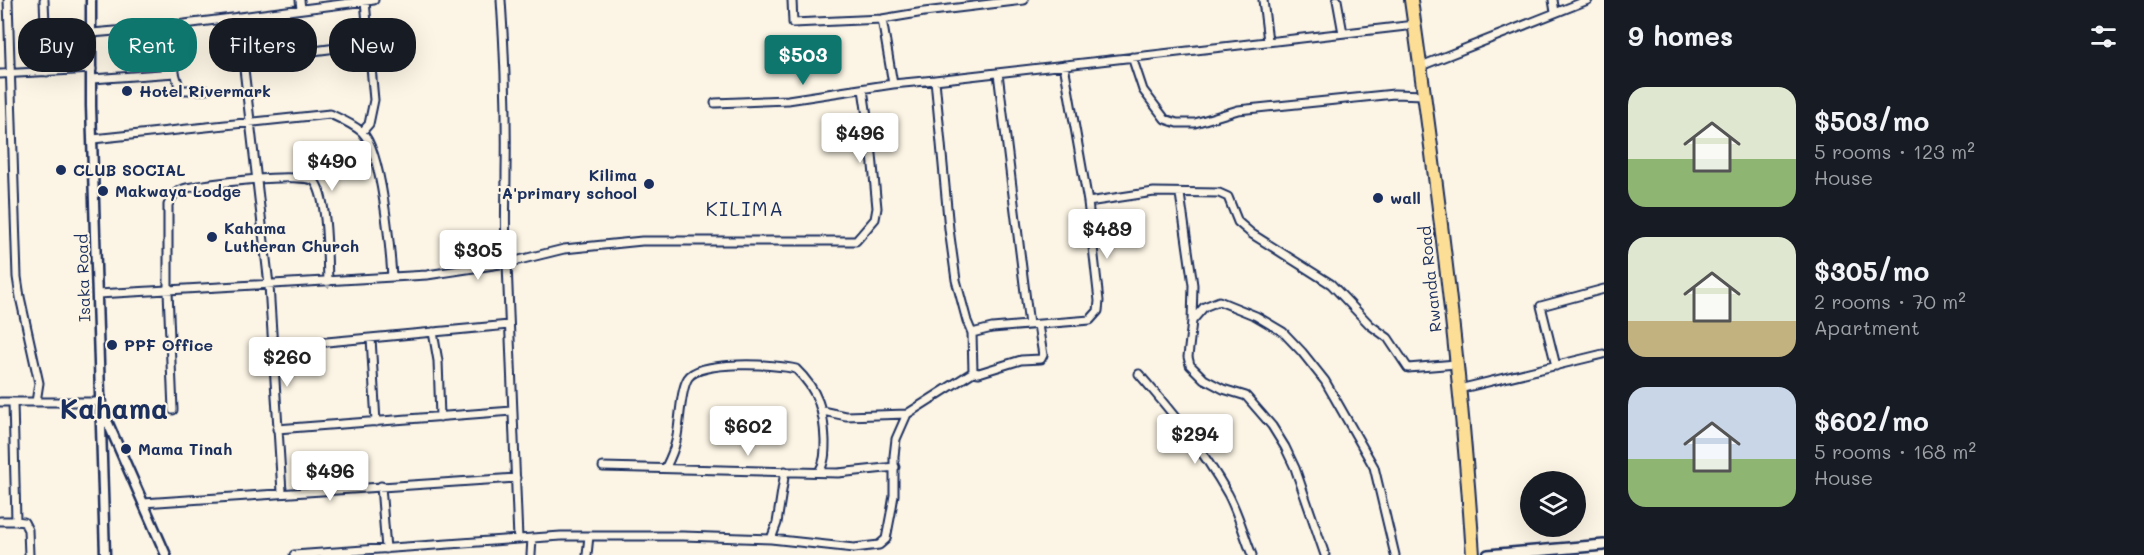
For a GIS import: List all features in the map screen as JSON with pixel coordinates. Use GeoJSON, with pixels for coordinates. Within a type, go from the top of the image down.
{"type":"FeatureCollection","features":[{"type":"Feature","properties":{"kind":"highway","name":"Rwanda Road"},"geometry":{"type":"LineString","coordinates":[[1411,0],[1425,94],[1459,389],[1473,555]]}},
{"type":"Feature","properties":{"kind":"main road"},"geometry":{"type":"LineString","coordinates":[[1488,555],[1604,545]]}},
{"type":"Feature","properties":{"kind":"street"},"geometry":{"type":"LineString","coordinates":[[8,0],[18,277],[20,297],[39,383],[36,402]]}},
{"type":"Feature","properties":{"kind":"street"},"geometry":{"type":"LineString","coordinates":[[44,0],[45,18]]}},
{"type":"Feature","properties":{"kind":"street","name":"Isaka Road"},"geometry":{"type":"LineString","coordinates":[[91,0],[92,18]]}},
{"type":"Feature","properties":{"kind":"street"},"geometry":{"type":"LineString","coordinates":[[300,0],[301,9]]}},
{"type":"Feature","properties":{"kind":"street"},"geometry":{"type":"LineString","coordinates":[[197,23],[374,0]]}},
{"type":"Feature","properties":{"kind":"street"},"geometry":{"type":"LineString","coordinates":[[501,0],[506,63],[504,231],[518,539]]}},
{"type":"Feature","properties":{"kind":"street"},"geometry":{"type":"LineString","coordinates":[[792,0],[793,23],[882,19],[1024,0]]}},
{"type":"Feature","properties":{"kind":"street"},"geometry":{"type":"LineString","coordinates":[[1263,0],[1268,41]]}},
{"type":"Feature","properties":{"kind":"street"},"geometry":{"type":"LineString","coordinates":[[1337,0],[1343,33]]}},
{"type":"Feature","properties":{"kind":"street"},"geometry":{"type":"LineString","coordinates":[[1553,0],[1555,12]]}},
{"type":"Feature","properties":{"kind":"street"},"geometry":{"type":"LineString","coordinates":[[1421,66],[1588,0]]}},
{"type":"Feature","properties":{"kind":"street"},"geometry":{"type":"LineString","coordinates":[[365,1],[366,18]]}},
{"type":"Feature","properties":{"kind":"street"},"geometry":{"type":"LineString","coordinates":[[882,19],[893,84]]}},
{"type":"Feature","properties":{"kind":"street"},"geometry":{"type":"LineString","coordinates":[[715,103],[788,100],[893,84],[1415,25]]}},
{"type":"Feature","properties":{"kind":"street"},"geometry":{"type":"LineString","coordinates":[[1132,57],[1143,90],[1165,119],[1177,123],[1195,123],[1238,110],[1394,94],[1425,94]]}},
{"type":"Feature","properties":{"kind":"street"},"geometry":{"type":"LineString","coordinates":[[972,333],[992,328],[1090,320],[1098,311],[1099,301],[1088,202],[1065,65]]}},
{"type":"Feature","properties":{"kind":"street"},"geometry":{"type":"LineString","coordinates":[[244,72],[269,285],[282,492]]}},
{"type":"Feature","properties":{"kind":"street"},"geometry":{"type":"LineString","coordinates":[[362,132],[369,124],[374,99],[371,72]]}},
{"type":"Feature","properties":{"kind":"street"},"geometry":{"type":"LineString","coordinates":[[0,74],[175,73],[180,90],[185,92],[206,90]]}},
{"type":"Feature","properties":{"kind":"street"},"geometry":{"type":"LineString","coordinates":[[998,73],[1029,325]]}},
{"type":"Feature","properties":{"kind":"street","name":"Isaka Road"},"geometry":{"type":"LineString","coordinates":[[92,74],[105,555]]}},
{"type":"Feature","properties":{"kind":"street"},"geometry":{"type":"LineString","coordinates":[[935,80],[956,280],[972,333],[973,372]]}},
{"type":"Feature","properties":{"kind":"street"},"geometry":{"type":"LineString","coordinates":[[98,294],[328,282],[467,270],[564,249],[642,241],[856,241],[875,219],[877,208],[863,89]]}},
{"type":"Feature","properties":{"kind":"street"},"geometry":{"type":"LineString","coordinates":[[93,139],[330,114],[342,119],[362,132],[369,144],[379,179],[392,276]]}},
{"type":"Feature","properties":{"kind":"street"},"geometry":{"type":"LineString","coordinates":[[173,410],[168,291],[168,205],[181,189],[257,179],[311,178],[315,182],[322,202],[327,240],[328,282]]}},
{"type":"Feature","properties":{"kind":"street"},"geometry":{"type":"LineString","coordinates":[[1088,202],[1154,192],[1219,193],[1228,197],[1238,222],[1258,239],[1331,284],[1370,325],[1388,338],[1408,368],[1456,364]]}},
{"type":"Feature","properties":{"kind":"street"},"geometry":{"type":"LineString","coordinates":[[1180,194],[1193,285],[1188,357],[1190,365],[1204,379],[1223,389],[1246,396],[1272,426],[1294,468],[1325,555]]}},
{"type":"Feature","properties":{"kind":"street"},"geometry":{"type":"LineString","coordinates":[[1556,366],[1540,306],[1604,289]]}},
{"type":"Feature","properties":{"kind":"street"},"geometry":{"type":"LineString","coordinates":[[1192,321],[1208,304],[1219,302],[1265,322],[1283,333],[1302,352],[1325,381],[1374,467],[1395,555]]}},
{"type":"Feature","properties":{"kind":"street"},"geometry":{"type":"LineString","coordinates":[[273,347],[509,325]]}},
{"type":"Feature","properties":{"kind":"street"},"geometry":{"type":"LineString","coordinates":[[823,411],[846,416],[907,414],[973,372],[979,373],[1021,360],[1041,359],[1043,355],[1038,325]]}},
{"type":"Feature","properties":{"kind":"street"},"geometry":{"type":"LineString","coordinates":[[433,332],[438,361],[440,417]]}},
{"type":"Feature","properties":{"kind":"street"},"geometry":{"type":"LineString","coordinates":[[371,338],[376,422]]}},
{"type":"Feature","properties":{"kind":"street"},"geometry":{"type":"LineString","coordinates":[[1459,389],[1603,354]]}},
{"type":"Feature","properties":{"kind":"street"},"geometry":{"type":"LineString","coordinates":[[666,467],[676,444],[684,385],[688,376],[695,370],[741,364],[796,369],[815,392],[823,411],[825,452],[824,464],[819,472]]}},
{"type":"Feature","properties":{"kind":"street"},"geometry":{"type":"LineString","coordinates":[[1139,374],[1174,414],[1217,478],[1236,512],[1252,555]]}},
{"type":"Feature","properties":{"kind":"street"},"geometry":{"type":"LineString","coordinates":[[0,402],[102,405],[166,555]]}},
{"type":"Feature","properties":{"kind":"street"},"geometry":{"type":"LineString","coordinates":[[14,402],[16,520]]}},
{"type":"Feature","properties":{"kind":"street"},"geometry":{"type":"LineString","coordinates":[[277,429],[512,411]]}},
{"type":"Feature","properties":{"kind":"street"},"geometry":{"type":"LineString","coordinates":[[294,555],[589,536],[682,536],[867,548],[879,545],[886,539],[894,495],[896,439],[907,414]]}},
{"type":"Feature","properties":{"kind":"street"},"geometry":{"type":"LineString","coordinates":[[603,467],[819,472],[862,471],[895,467]]}},
{"type":"Feature","properties":{"kind":"street"},"geometry":{"type":"LineString","coordinates":[[771,540],[777,523],[784,471]]}},
{"type":"Feature","properties":{"kind":"street"},"geometry":{"type":"LineString","coordinates":[[143,503],[516,478]]}},
{"type":"Feature","properties":{"kind":"street"},"geometry":{"type":"LineString","coordinates":[[381,486],[386,549]]}},
{"type":"Feature","properties":{"kind":"street"},"geometry":{"type":"LineString","coordinates":[[0,521],[24,522],[28,530],[29,555]]}},
{"type":"Feature","properties":{"kind":"street"},"geometry":{"type":"LineString","coordinates":[[587,555],[589,536]]}},
{"type":"Feature","properties":{"kind":"street"},"geometry":{"type":"LineString","coordinates":[[531,555],[532,538]]}},
{"type":"Feature","properties":{"kind":"street"},"geometry":{"type":"LineString","coordinates":[[826,546],[826,555]]}},
{"type":"Feature","properties":{"kind":"place","name":"Hotel Rivermark"},"geometry":{"type":"Point","coordinates":[127,91]}},
{"type":"Feature","properties":{"kind":"place","name":"CLUB SOCIAL"},"geometry":{"type":"Point","coordinates":[61,170]}},
{"type":"Feature","properties":{"kind":"place","name":"Kilima 'A'primary school"},"geometry":{"type":"Point","coordinates":[649,184]}},
{"type":"Feature","properties":{"kind":"place","name":"Makwaya Lodge"},"geometry":{"type":"Point","coordinates":[103,191]}},
{"type":"Feature","properties":{"kind":"place","name":"wall"},"geometry":{"type":"Point","coordinates":[1378,198]}},
{"type":"Feature","properties":{"kind":"place","name":"Kahama Lutheran Church"},"geometry":{"type":"Point","coordinates":[212,237]}},
{"type":"Feature","properties":{"kind":"place","name":"PPF Office"},"geometry":{"type":"Point","coordinates":[112,345]}},
{"type":"Feature","properties":{"kind":"place","name":"Mama Tinah"},"geometry":{"type":"Point","coordinates":[126,449]}},
{"type":"Feature","properties":{"kind":"district","name":"KILIMA"},"geometry":{"type":"Point","coordinates":[745,209]}},
{"type":"Feature","properties":{"kind":"district","name":"Kahama"},"geometry":{"type":"Point","coordinates":[114,409]}}]}
